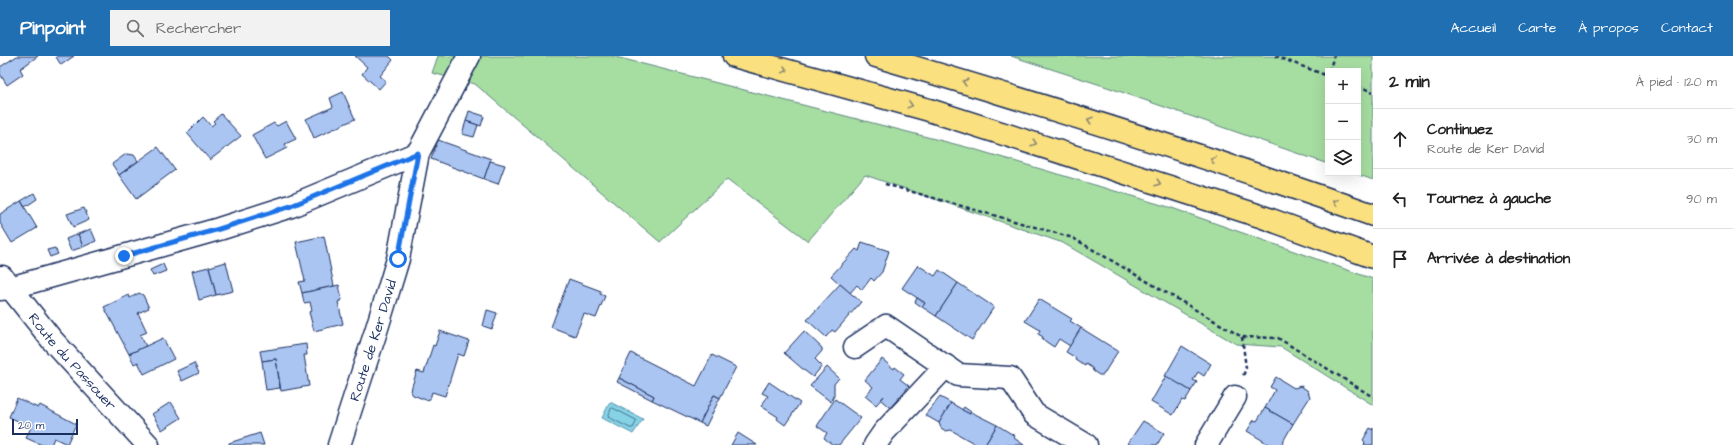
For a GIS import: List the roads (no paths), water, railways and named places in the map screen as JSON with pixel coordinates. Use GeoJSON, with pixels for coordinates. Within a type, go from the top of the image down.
{"type":"FeatureCollection","features":[{"type":"Feature","properties":{"kind":"highway"},"geometry":{"type":"LineString","coordinates":[[734,56],[929,110],[1252,214],[1373,257]]}},
{"type":"Feature","properties":{"kind":"highway"},"geometry":{"type":"LineString","coordinates":[[876,56],[1015,96],[1255,174],[1373,215]]}},
{"type":"Feature","properties":{"kind":"street","name":"Route de Ker David"},"geometry":{"type":"LineString","coordinates":[[339,445],[378,328],[398,259],[418,153],[469,56]]}},
{"type":"Feature","properties":{"kind":"street"},"geometry":{"type":"LineString","coordinates":[[3,284],[219,229],[291,206],[418,153]]}},
{"type":"Feature","properties":{"kind":"street","name":"Route du Passouer"},"geometry":{"type":"LineString","coordinates":[[3,284],[52,340],[129,437],[148,445]]}},
{"type":"Feature","properties":{"kind":"street"},"geometry":{"type":"LineString","coordinates":[[855,347],[886,326],[946,366],[958,376],[1010,378],[1034,414],[1086,445]]}},
{"type":"Feature","properties":{"kind":"street"},"geometry":{"type":"LineString","coordinates":[[875,445],[884,432],[946,366]]}},
{"type":"Feature","properties":{"kind":"street"},"geometry":{"type":"LineString","coordinates":[[1206,445],[1235,397]]}},
{"type":"Feature","properties":{"kind":"water"},"geometry":{"type":"Polygon","coordinates":[[[610,402],[643,419],[633,434],[602,418],[610,402]]]}}]}
